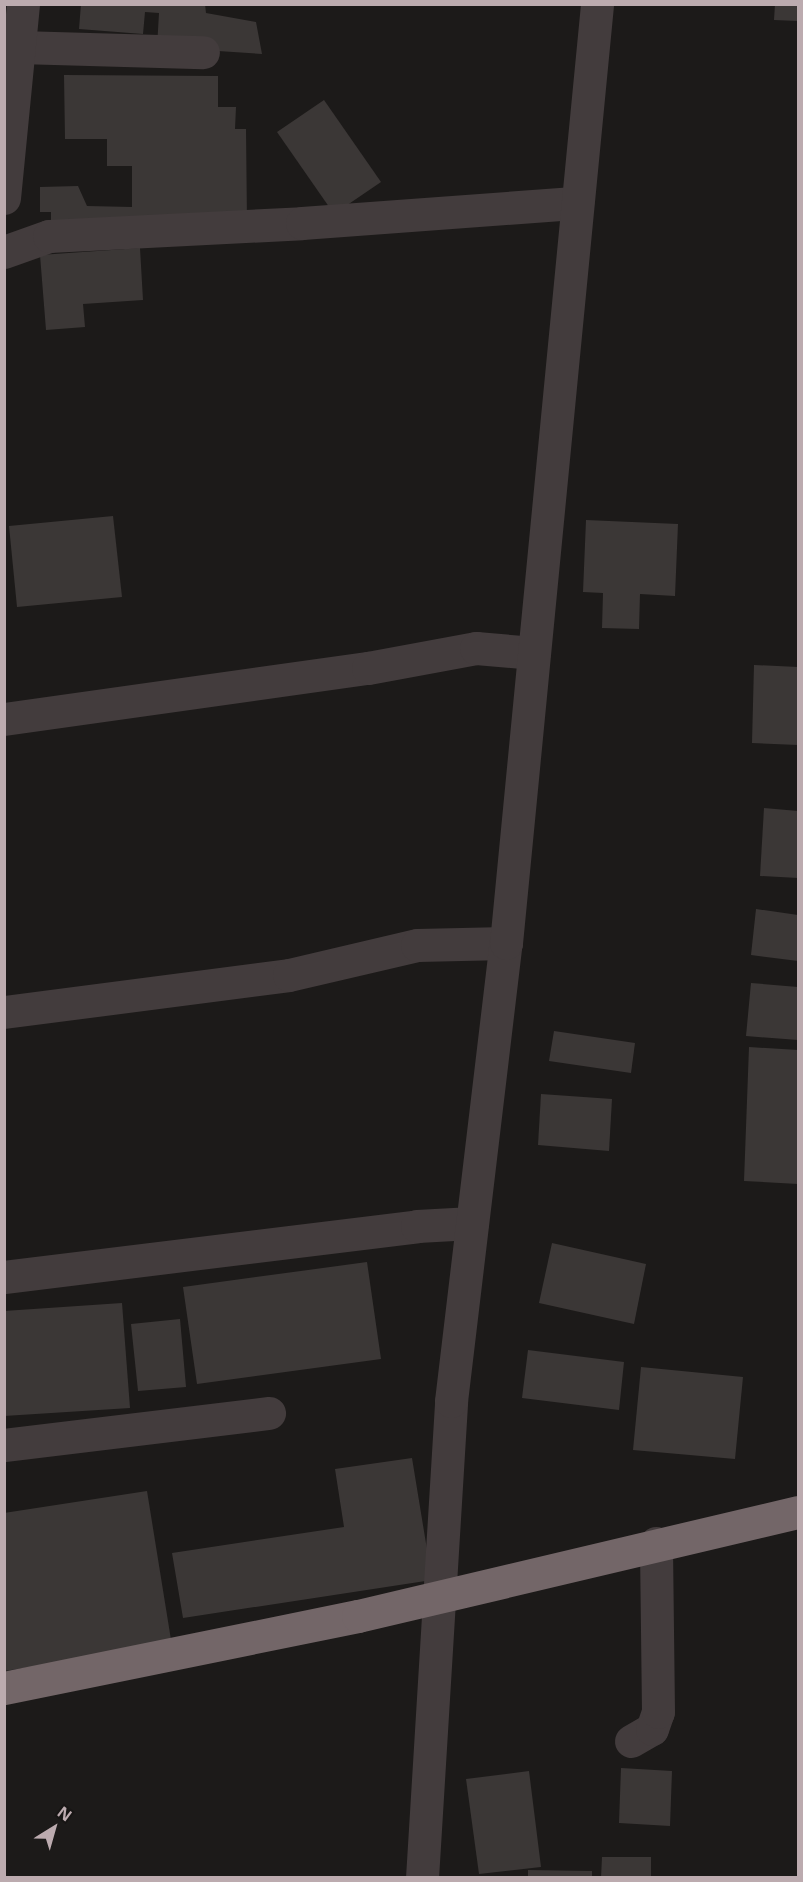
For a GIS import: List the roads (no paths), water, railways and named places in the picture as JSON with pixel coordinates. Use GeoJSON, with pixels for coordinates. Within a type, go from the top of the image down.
{"type":"FeatureCollection","features":[{"type":"Feature","properties":{"kind":"highway"},"geometry":{"type":"LineString","coordinates":[[4,1688],[358,1616],[798,1512]]}},
{"type":"Feature","properties":{"kind":"street"},"geometry":{"type":"LineString","coordinates":[[4,198],[23,4]]}},
{"type":"Feature","properties":{"kind":"street"},"geometry":{"type":"LineString","coordinates":[[422,1878],[428,1599],[451,1401],[476,942],[506,650],[577,203],[597,4]]}},
{"type":"Feature","properties":{"kind":"street"},"geometry":{"type":"LineString","coordinates":[[19,47],[203,52]]}},
{"type":"Feature","properties":{"kind":"street"},"geometry":{"type":"LineString","coordinates":[[4,252],[49,236],[302,223],[577,203]]}},
{"type":"Feature","properties":{"kind":"street"},"geometry":{"type":"LineString","coordinates":[[4,719],[506,650]]}},
{"type":"Feature","properties":{"kind":"street"},"geometry":{"type":"LineString","coordinates":[[4,1012],[289,975],[476,942]]}},
{"type":"Feature","properties":{"kind":"street"},"geometry":{"type":"LineString","coordinates":[[4,1277],[417,1226],[462,1225]]}},
{"type":"Feature","properties":{"kind":"street"},"geometry":{"type":"LineString","coordinates":[[4,1445],[269,1413]]}},
{"type":"Feature","properties":{"kind":"street"},"geometry":{"type":"LineString","coordinates":[[631,1741],[652,1730],[658,1712],[656,1544]]}}]}
